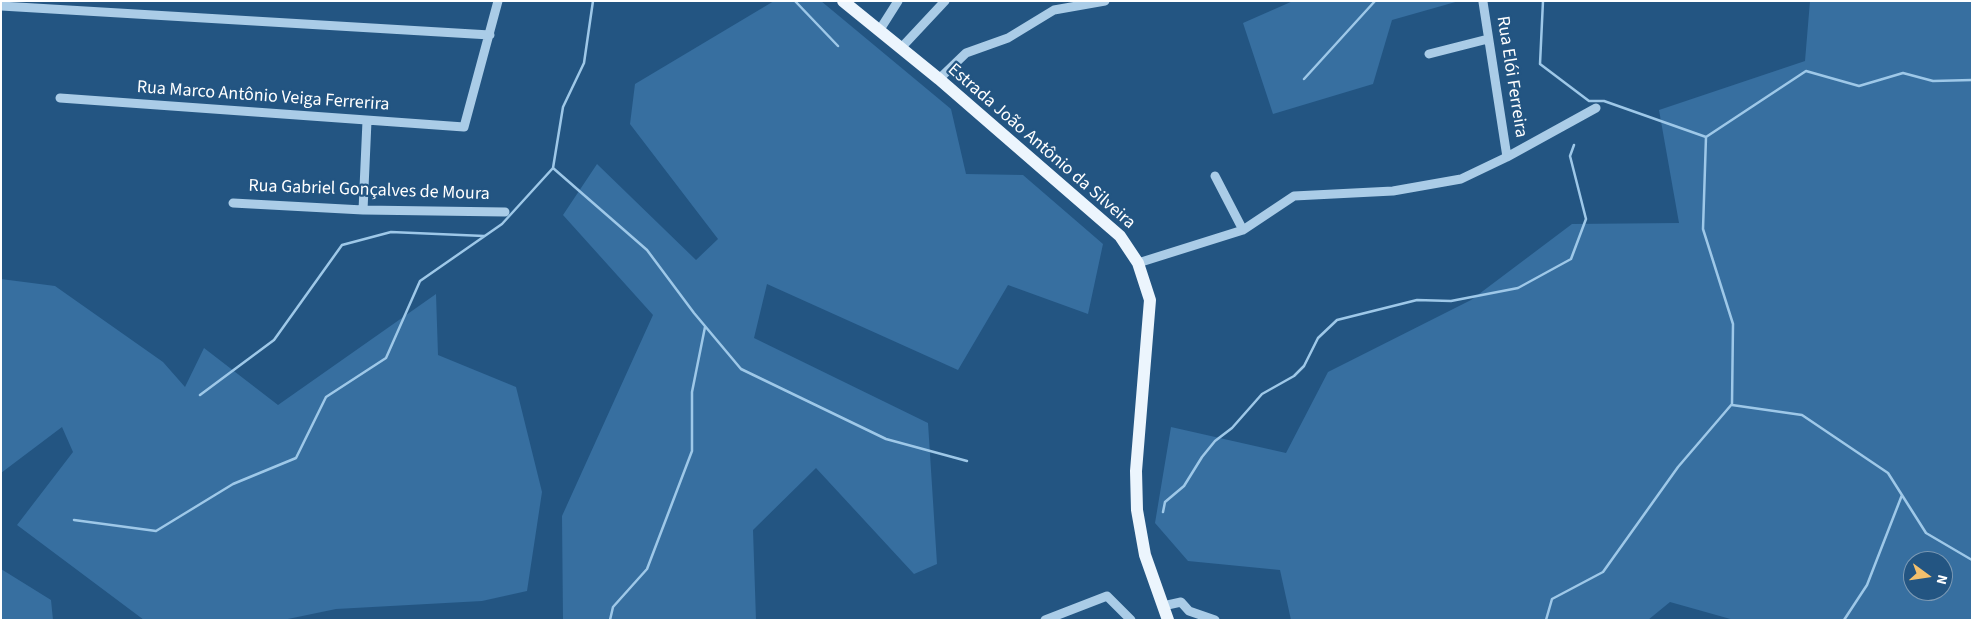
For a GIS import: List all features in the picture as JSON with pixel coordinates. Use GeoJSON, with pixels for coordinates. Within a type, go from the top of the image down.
{"type":"FeatureCollection","features":[{"type":"Feature","properties":{"kind":"main road","name":"Estrada João Antônio da Silveira"},"geometry":{"type":"LineString","coordinates":[[843,1],[939,79],[1120,236],[1138,263],[1150,300],[1144,394],[1136,471],[1136,510],[1145,556],[1168,620]]}},
{"type":"Feature","properties":{"kind":"street"},"geometry":{"type":"LineString","coordinates":[[1,6],[71,6],[490,35],[498,1]]}},
{"type":"Feature","properties":{"kind":"street"},"geometry":{"type":"LineString","coordinates":[[879,31],[898,1]]}},
{"type":"Feature","properties":{"kind":"street"},"geometry":{"type":"LineString","coordinates":[[901,48],[945,1]]}},
{"type":"Feature","properties":{"kind":"street"},"geometry":{"type":"LineString","coordinates":[[939,79],[966,53],[1008,38],[1054,10],[1105,1]]}},
{"type":"Feature","properties":{"kind":"street","name":"Rua Elói Ferreira"},"geometry":{"type":"LineString","coordinates":[[1483,2],[1507,157]]}},
{"type":"Feature","properties":{"kind":"street","name":"Rua Marco Antônio Veiga Ferrerira"},"geometry":{"type":"LineString","coordinates":[[60,98],[464,127],[490,35]]}},
{"type":"Feature","properties":{"kind":"street"},"geometry":{"type":"LineString","coordinates":[[1429,54],[1488,39]]}},
{"type":"Feature","properties":{"kind":"street"},"geometry":{"type":"LineString","coordinates":[[1138,263],[1243,230],[1294,196],[1393,191],[1461,179],[1507,157],[1596,108]]}},
{"type":"Feature","properties":{"kind":"street"},"geometry":{"type":"LineString","coordinates":[[363,210],[367,121]]}},
{"type":"Feature","properties":{"kind":"street"},"geometry":{"type":"LineString","coordinates":[[1215,176],[1243,230]]}},
{"type":"Feature","properties":{"kind":"street","name":"Rua Gabriel Gonçalves de Moura"},"geometry":{"type":"LineString","coordinates":[[233,203],[363,210],[505,212]]}},
{"type":"Feature","properties":{"kind":"street"},"geometry":{"type":"LineString","coordinates":[[1045,620],[1107,596],[1131,620]]}},
{"type":"Feature","properties":{"kind":"street"},"geometry":{"type":"LineString","coordinates":[[1163,606],[1181,602],[1189,611],[1215,620]]}},
{"type":"Feature","properties":{"kind":"shaded area"},"geometry":{"type":"Polygon","coordinates":[[[774,1],[821,1],[951,109],[966,174],[1023,175],[1103,244],[1088,314],[1008,285],[958,370],[767,284],[754,338],[928,423],[937,564],[914,574],[816,468],[753,530],[756,620],[563,620],[562,516],[653,315],[563,215],[597,164],[696,260],[718,239],[630,124],[635,84],[774,1]]]}},
{"type":"Feature","properties":{"kind":"shaded area"},"geometry":{"type":"Polygon","coordinates":[[[1293,1],[1459,1],[1392,20],[1373,84],[1273,114],[1243,23],[1293,1]]]}},
{"type":"Feature","properties":{"kind":"shaded area"},"geometry":{"type":"Polygon","coordinates":[[[1810,1],[1972,1],[1972,620],[1734,620],[1670,602],[1648,620],[1291,620],[1280,570],[1188,561],[1155,523],[1171,427],[1286,453],[1328,372],[1471,300],[1572,224],[1679,223],[1659,110],[1805,61],[1810,1]]]}},
{"type":"Feature","properties":{"kind":"shaded area"},"geometry":{"type":"Polygon","coordinates":[[[1,279],[55,286],[163,362],[185,387],[204,348],[278,405],[436,294],[438,355],[516,387],[542,492],[527,591],[482,601],[336,609],[283,620],[144,620],[17,525],[73,452],[62,427],[1,473],[1,279]]]}},
{"type":"Feature","properties":{"kind":"shaded area"},"geometry":{"type":"Polygon","coordinates":[[[1,569],[51,600],[53,620],[1,620],[1,569]]]}},
{"type":"Feature","properties":{"kind":"waterway"},"geometry":{"type":"LineString","coordinates":[[74,520],[156,531],[233,484],[296,458],[326,397],[386,358],[420,281],[502,224],[553,168],[563,107],[584,63],[593,1]]}},
{"type":"Feature","properties":{"kind":"waterway"},"geometry":{"type":"LineString","coordinates":[[795,1],[838,46]]}},
{"type":"Feature","properties":{"kind":"waterway"},"geometry":{"type":"LineString","coordinates":[[1304,79],[1375,1]]}},
{"type":"Feature","properties":{"kind":"waterway"},"geometry":{"type":"LineString","coordinates":[[1543,1],[1540,64],[1589,101],[1604,101],[1706,137],[1806,71],[1859,86],[1903,73],[1933,81],[1972,80]]}},
{"type":"Feature","properties":{"kind":"waterway"},"geometry":{"type":"LineString","coordinates":[[1546,620],[1552,599],[1603,572],[1678,467],[1732,404],[1733,324],[1703,229],[1706,137]]}},
{"type":"Feature","properties":{"kind":"waterway"},"geometry":{"type":"LineString","coordinates":[[1163,512],[1165,502],[1184,486],[1202,457],[1215,441],[1232,428],[1262,394],[1294,376],[1304,366],[1318,338],[1337,320],[1417,300],[1451,301],[1518,288],[1571,259],[1586,219],[1570,156],[1574,145]]}},
{"type":"Feature","properties":{"kind":"waterway"},"geometry":{"type":"LineString","coordinates":[[553,168],[647,250],[694,313],[741,369],[886,439],[967,461]]}},
{"type":"Feature","properties":{"kind":"waterway"},"geometry":{"type":"LineString","coordinates":[[200,395],[274,340],[342,245],[391,232],[484,236]]}},
{"type":"Feature","properties":{"kind":"waterway"},"geometry":{"type":"LineString","coordinates":[[610,620],[613,607],[647,569],[692,451],[692,392],[705,327]]}},
{"type":"Feature","properties":{"kind":"waterway"},"geometry":{"type":"LineString","coordinates":[[1732,405],[1802,415],[1888,473],[1926,533],[1972,560]]}},
{"type":"Feature","properties":{"kind":"waterway"},"geometry":{"type":"LineString","coordinates":[[1844,620],[1867,585],[1902,495]]}}]}
